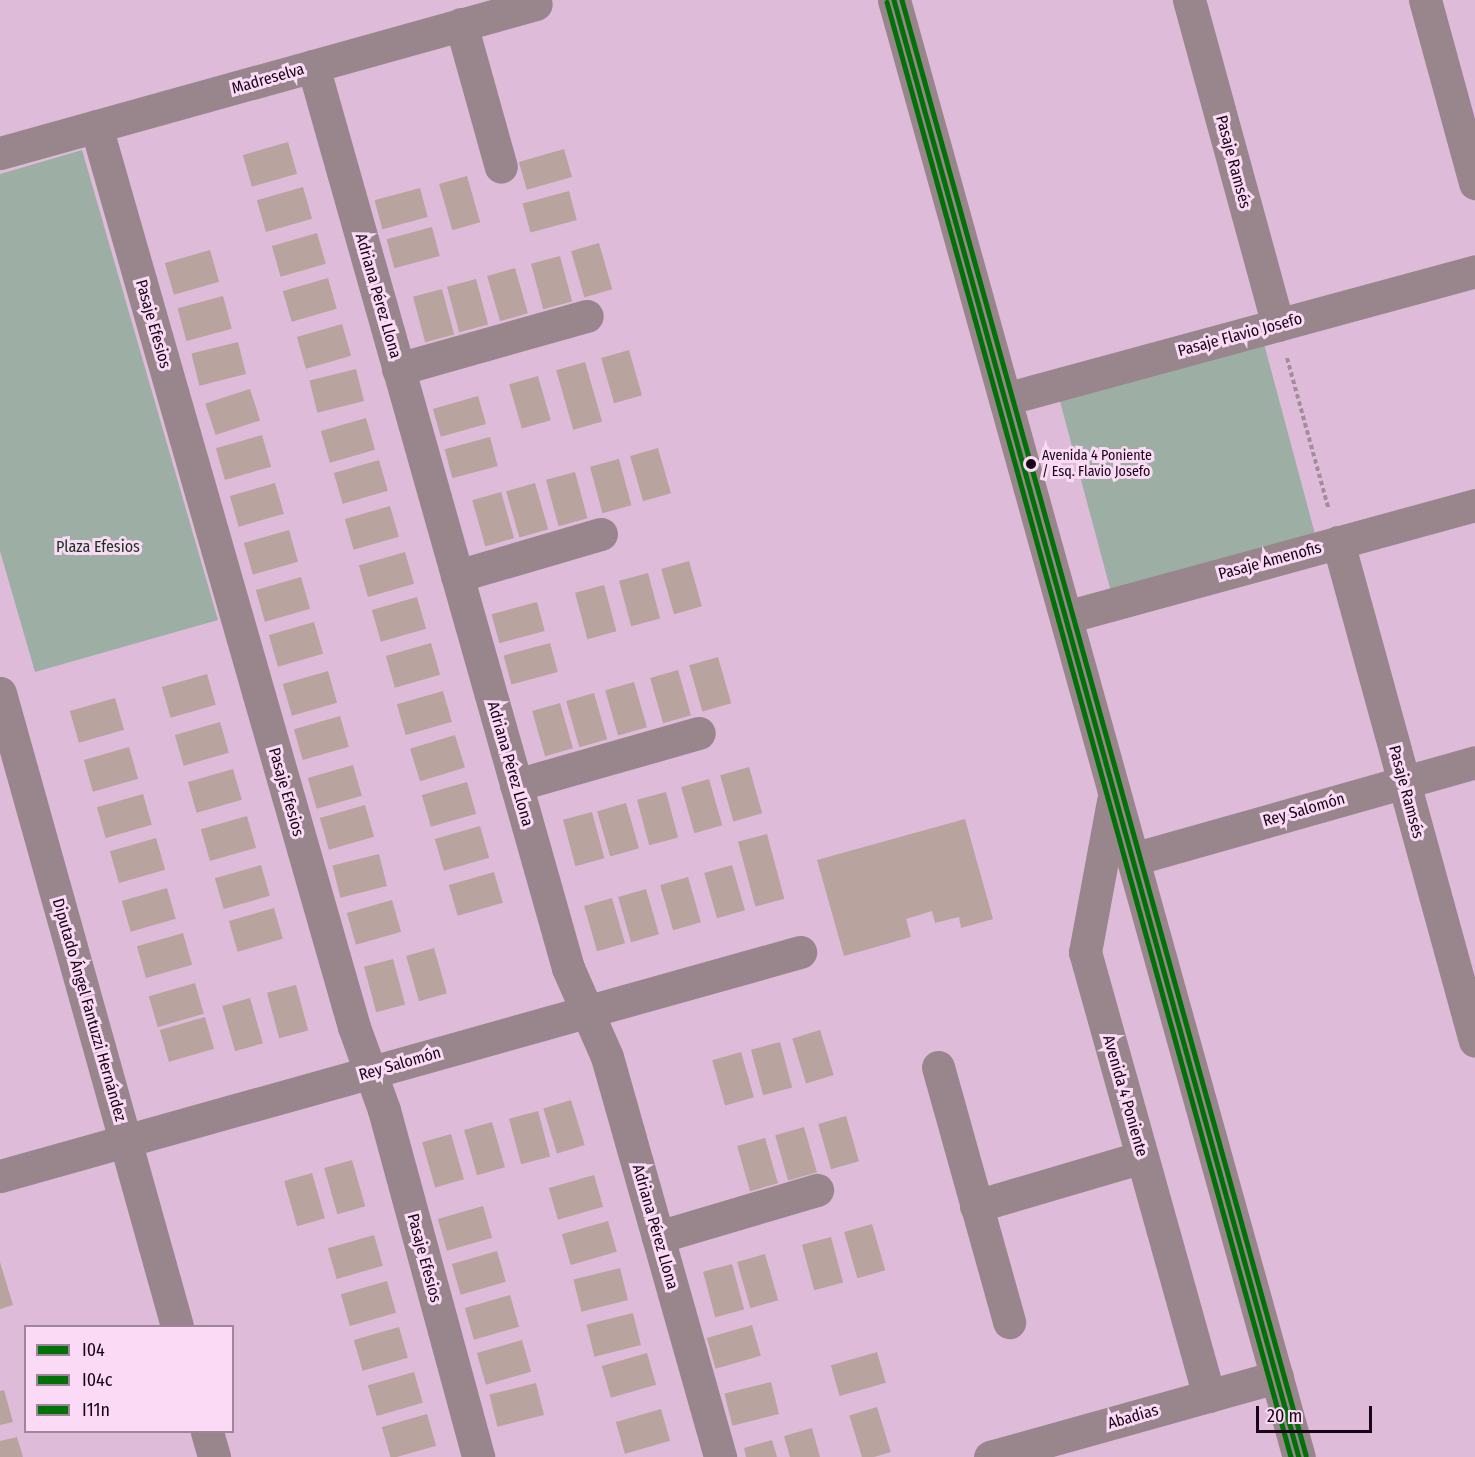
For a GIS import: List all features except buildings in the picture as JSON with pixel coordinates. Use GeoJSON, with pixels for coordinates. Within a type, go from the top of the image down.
{"type":"FeatureCollection","features":[{"type":"Feature","properties":{"kind":"street","name":"Avenida 4 Poniente"},"geometry":{"type":"LineString","coordinates":[[894,0],[1299,1457]]}},
{"type":"Feature","properties":{"kind":"street","name":"Pasaje Ramsés"},"geometry":{"type":"LineString","coordinates":[[1188,0],[1278,325]]}},
{"type":"Feature","properties":{"kind":"street"},"geometry":{"type":"LineString","coordinates":[[1425,0],[1475,183]]}},
{"type":"Feature","properties":{"kind":"street","name":"Madreselva"},"geometry":{"type":"LineString","coordinates":[[0,153],[536,4]]}},
{"type":"Feature","properties":{"kind":"street"},"geometry":{"type":"LineString","coordinates":[[461,24],[501,167]]}},
{"type":"Feature","properties":{"kind":"street","name":"Adriana Pérez Llona"},"geometry":{"type":"LineString","coordinates":[[313,66],[568,968],[607,1057],[720,1457]]}},
{"type":"Feature","properties":{"kind":"street","name":"Pasaje Efesios"},"geometry":{"type":"LineString","coordinates":[[96,126],[370,1072],[478,1457]]}},
{"type":"Feature","properties":{"kind":"street","name":"Pasaje Flavio Josefo"},"geometry":{"type":"LineString","coordinates":[[1005,399],[1475,271]]}},
{"type":"Feature","properties":{"kind":"street"},"geometry":{"type":"LineString","coordinates":[[398,369],[587,316]]}},
{"type":"Feature","properties":{"kind":"street","name":"Pasaje Amenofis"},"geometry":{"type":"LineString","coordinates":[[1066,617],[1475,505]]}},
{"type":"Feature","properties":{"kind":"street"},"geometry":{"type":"LineString","coordinates":[[457,576],[601,534]]}},
{"type":"Feature","properties":{"kind":"street","name":"Pasaje Ramsés"},"geometry":{"type":"LineString","coordinates":[[1338,542],[1475,1041]]}},
{"type":"Feature","properties":{"kind":"street","name":"Diputado Ángel Fantuzzi Hernández"},"geometry":{"type":"LineString","coordinates":[[0,693],[177,1325]]}},
{"type":"Feature","properties":{"kind":"street"},"geometry":{"type":"LineString","coordinates":[[516,785],[699,733]]}},
{"type":"Feature","properties":{"kind":"street","name":"Rey Salomón"},"geometry":{"type":"LineString","coordinates":[[1133,859],[1475,762]]}},
{"type":"Feature","properties":{"kind":"street","name":"Avenida 4 Poniente"},"geometry":{"type":"LineString","coordinates":[[1115,793],[1085,952],[1209,1395]]}},
{"type":"Feature","properties":{"kind":"street","name":"Rey Salomón"},"geometry":{"type":"LineString","coordinates":[[0,1176],[800,952]]}},
{"type":"Feature","properties":{"kind":"street"},"geometry":{"type":"LineString","coordinates":[[938,1067],[1009,1322]]}},
{"type":"Feature","properties":{"kind":"street"},"geometry":{"type":"LineString","coordinates":[[976,1206],[1142,1157]]}},
{"type":"Feature","properties":{"kind":"street"},"geometry":{"type":"LineString","coordinates":[[658,1237],[817,1190]]}},
{"type":"Feature","properties":{"kind":"street","name":"Abadias"},"geometry":{"type":"LineString","coordinates":[[990,1457],[1276,1377]]}},
{"type":"Feature","properties":{"kind":"street"},"geometry":{"type":"LineString","coordinates":[[208,1433],[214,1457]]}},
{"type":"Feature","properties":{"kind":"path"},"geometry":{"type":"LineString","coordinates":[[1278,325],[1338,542]]}},
{"type":"Feature","properties":{"kind":"green space","name":"Plaza Efesios"},"geometry":{"type":"Polygon","coordinates":[[[82,150],[218,620],[35,672],[0,551],[0,174],[82,150]]]}},
{"type":"Feature","properties":{"kind":"green space"},"geometry":{"type":"Polygon","coordinates":[[[1263,340],[1316,537],[1111,592],[1058,395],[1263,340]]]}},
{"type":"Feature","properties":{"kind":"transit line","name":"I04"},"geometry":{"type":"LineString","coordinates":[[894,0],[1299,1457]]}},
{"type":"Feature","properties":{"kind":"transit line","name":"I11n"},"geometry":{"type":"LineString","coordinates":[[902,0],[1306,1455]]}},
{"type":"Feature","properties":{"kind":"transit line","name":"I04c"},"geometry":{"type":"LineString","coordinates":[[887,2],[1291,1457]]}},
{"type":"Feature","properties":{"kind":"place","name":"Avenida 4 Poniente / Esq. Flavio Josefo"},"geometry":{"type":"Point","coordinates":[1031,464]}}]}
